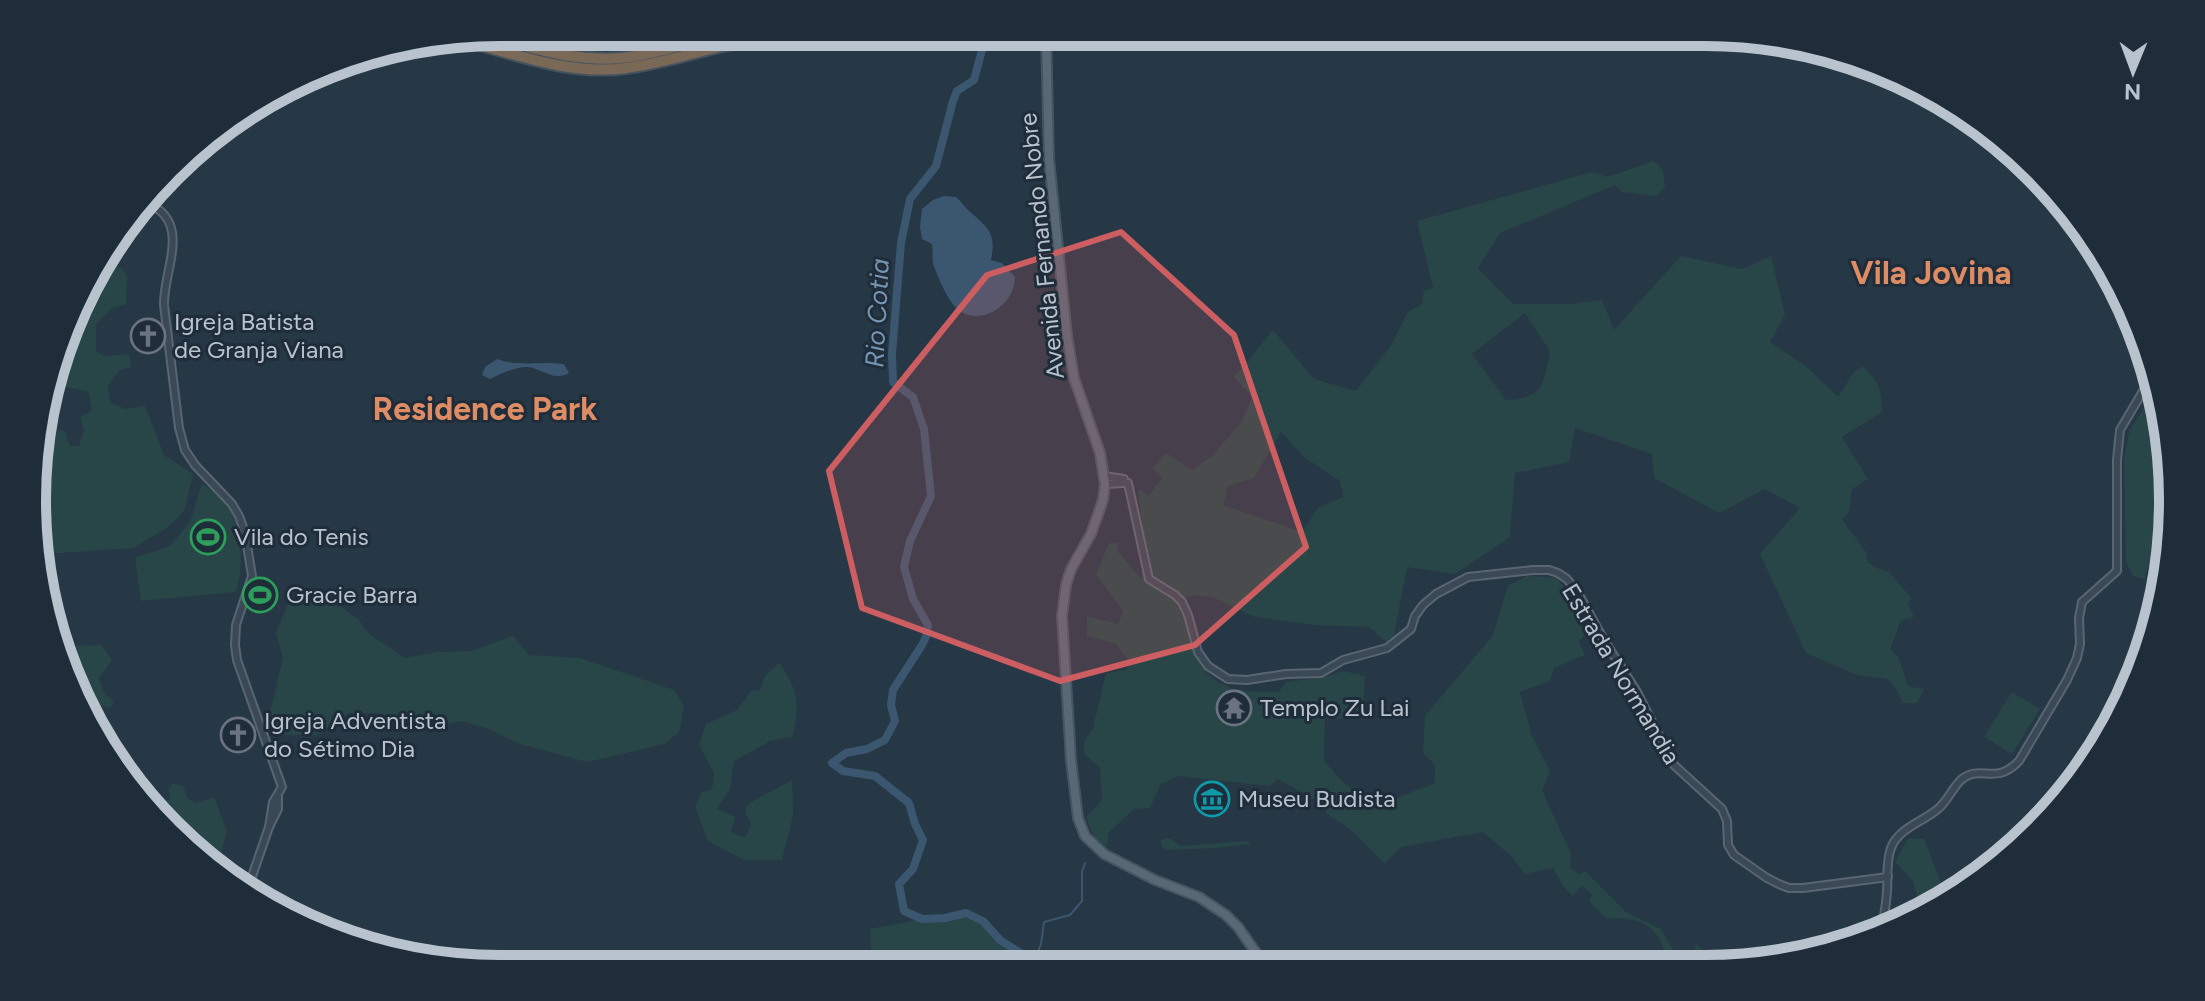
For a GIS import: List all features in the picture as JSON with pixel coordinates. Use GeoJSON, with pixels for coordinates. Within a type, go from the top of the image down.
{"type":"FeatureCollection","features":[{"type":"Feature","properties":{"kind":"highway"},"geometry":{"type":"LineString","coordinates":[[487,46],[549,63],[608,69],[639,66],[720,46]]}},
{"type":"Feature","properties":{"kind":"highway"},"geometry":{"type":"LineString","coordinates":[[526,46],[593,59],[631,57],[676,46]]}},
{"type":"Feature","properties":{"kind":"main road","name":"Avenida Fernando Nobre"},"geometry":{"type":"LineString","coordinates":[[1046,46],[1049,159],[1067,336],[1074,378],[1100,453],[1105,480],[1103,500],[1091,534],[1071,569],[1062,616],[1078,818],[1085,836],[1104,854],[1155,880],[1199,897],[1226,915],[1258,955]]}},
{"type":"Feature","properties":{"kind":"street"},"geometry":{"type":"LineString","coordinates":[[154,207],[164,215],[172,231],[172,260],[164,305],[181,439],[195,465],[232,504],[239,516],[252,576],[236,625],[237,660],[282,787],[278,809],[251,880]]}},
{"type":"Feature","properties":{"kind":"street"},"geometry":{"type":"LineString","coordinates":[[1883,918],[1889,856],[1896,839],[1934,813],[1959,782],[1972,774],[2006,773],[2019,761],[2067,680],[2080,644],[2082,602],[2117,571],[2118,442],[2125,420],[2145,388]]}},
{"type":"Feature","properties":{"kind":"street","name":"Estrada Normandia"},"geometry":{"type":"LineString","coordinates":[[1105,480],[1125,481],[1149,579],[1182,602],[1198,652],[1208,666],[1228,679],[1321,673],[1343,660],[1387,648],[1411,629],[1423,605],[1436,594],[1468,577],[1549,570],[1567,579],[1578,593],[1637,692],[1674,765],[1722,809],[1727,821],[1728,845],[1734,855],[1767,878],[1789,888],[1888,877]]}},
{"type":"Feature","properties":{"kind":"highlighted area"},"geometry":{"type":"Polygon","coordinates":[[[1121,232],[1234,335],[1306,547],[1195,645],[1060,681],[862,608],[829,471],[987,275],[1121,232]]]}},
{"type":"Feature","properties":{"kind":"green space"},"geometry":{"type":"Polygon","coordinates":[[[1654,161],[1663,170],[1665,187],[1656,196],[1622,192],[1615,185],[1500,233],[1478,268],[1513,304],[1570,304],[1602,300],[1614,330],[1681,256],[1742,269],[1771,256],[1785,315],[1770,342],[1806,366],[1838,397],[1853,373],[1863,366],[1878,386],[1882,412],[1842,437],[1868,479],[1852,489],[1849,512],[1842,519],[1866,552],[1868,563],[1889,572],[1911,598],[1908,603],[1914,617],[1901,620],[1890,650],[1898,656],[1908,686],[1924,689],[1917,703],[1903,703],[1887,679],[1857,675],[1806,653],[1760,554],[1800,508],[1765,489],[1719,513],[1654,478],[1652,454],[1575,428],[1569,462],[1515,473],[1510,537],[1455,574],[1407,567],[1394,635],[1386,642],[1369,627],[1314,625],[1255,617],[1213,597],[1194,595],[1185,598],[1192,641],[1201,665],[1209,675],[1235,689],[1279,692],[1286,682],[1325,677],[1343,671],[1365,676],[1362,719],[1325,718],[1324,761],[1342,781],[1374,807],[1435,783],[1435,765],[1423,753],[1425,716],[1493,635],[1508,586],[1527,576],[1557,578],[1590,626],[1579,642],[1585,655],[1554,668],[1550,681],[1520,692],[1532,736],[1550,771],[1542,790],[1571,854],[1570,867],[1579,875],[1585,871],[1626,912],[1661,929],[1673,950],[1694,955],[1666,955],[1661,941],[1649,927],[1641,922],[1606,918],[1589,901],[1592,895],[1582,886],[1573,896],[1553,868],[1525,874],[1512,857],[1483,832],[1401,847],[1385,864],[1350,829],[1327,814],[1324,805],[1278,779],[1269,786],[1178,776],[1161,784],[1150,808],[1134,809],[1108,833],[1107,848],[1094,838],[1086,817],[1102,800],[1100,768],[1084,753],[1084,742],[1093,728],[1106,673],[1126,670],[1130,662],[1116,644],[1087,636],[1087,616],[1118,624],[1123,611],[1096,574],[1109,543],[1118,543],[1117,550],[1141,579],[1146,552],[1138,493],[1140,489],[1148,496],[1162,478],[1152,468],[1166,453],[1192,470],[1213,455],[1242,421],[1252,397],[1234,377],[1273,330],[1314,379],[1356,391],[1392,344],[1408,312],[1421,305],[1424,291],[1433,288],[1417,221],[1592,172],[1607,177],[1654,161]],[[1525,313],[1472,354],[1506,400],[1528,396],[1540,387],[1550,351],[1525,313]],[[1281,432],[1254,478],[1228,486],[1223,505],[1302,532],[1318,508],[1343,497],[1340,481],[1304,457],[1281,432]]]}},
{"type":"Feature","properties":{"kind":"green space"},"geometry":{"type":"Polygon","coordinates":[[[119,266],[127,275],[126,304],[112,308],[96,324],[96,351],[104,356],[129,354],[131,367],[120,370],[108,386],[110,402],[125,409],[145,406],[164,455],[193,474],[185,509],[178,518],[133,548],[49,554],[46,500],[49,449],[58,430],[65,431],[70,446],[79,446],[84,430],[80,417],[92,411],[89,392],[62,386],[75,342],[107,273],[119,266]]]}},
{"type":"Feature","properties":{"kind":"green space"},"geometry":{"type":"Polygon","coordinates":[[[2148,402],[2155,441],[2159,500],[2157,539],[2154,540],[2145,579],[2133,576],[2126,561],[2124,459],[2130,429],[2148,402]]]}},
{"type":"Feature","properties":{"kind":"green space","name":"Vila do Tenis"},"geometry":{"type":"Polygon","coordinates":[[[202,483],[227,506],[234,519],[241,561],[236,592],[141,601],[135,558],[170,546],[190,522],[202,483]]]}},
{"type":"Feature","properties":{"kind":"green space"},"geometry":{"type":"Polygon","coordinates":[[[306,590],[326,595],[359,620],[369,634],[405,658],[437,652],[471,651],[513,636],[529,655],[580,658],[674,690],[684,706],[679,732],[665,744],[587,762],[520,744],[489,729],[461,721],[434,727],[375,713],[349,713],[316,735],[274,735],[268,721],[283,658],[276,633],[289,601],[306,590]]]}},
{"type":"Feature","properties":{"kind":"green space"},"geometry":{"type":"Polygon","coordinates":[[[101,645],[112,660],[99,678],[104,692],[114,702],[110,708],[94,704],[71,646],[101,645]]]}},
{"type":"Feature","properties":{"kind":"green space"},"geometry":{"type":"Polygon","coordinates":[[[779,663],[796,698],[792,737],[770,741],[734,761],[730,789],[717,809],[735,817],[731,832],[745,838],[751,824],[745,812],[748,804],[792,780],[793,816],[782,860],[744,860],[708,841],[695,807],[701,793],[712,789],[714,773],[699,745],[706,724],[737,710],[751,691],[760,690],[765,676],[779,663]]]}},
{"type":"Feature","properties":{"kind":"green space"},"geometry":{"type":"Polygon","coordinates":[[[2012,692],[2040,709],[2012,754],[1984,737],[2012,692]]]}},
{"type":"Feature","properties":{"kind":"green space"},"geometry":{"type":"Polygon","coordinates":[[[173,783],[184,787],[187,798],[196,803],[214,797],[227,831],[220,858],[158,798],[162,802],[171,799],[168,790],[173,783]]]}},
{"type":"Feature","properties":{"kind":"green space"},"geometry":{"type":"Polygon","coordinates":[[[1165,838],[1181,846],[1248,841],[1251,844],[1166,850],[1160,841],[1165,838]]]}},
{"type":"Feature","properties":{"kind":"green space"},"geometry":{"type":"Polygon","coordinates":[[[1908,838],[1924,839],[1941,883],[1952,881],[1912,905],[1917,896],[1913,881],[1895,862],[1908,838]]]}},
{"type":"Feature","properties":{"kind":"green space"},"geometry":{"type":"Polygon","coordinates":[[[966,913],[983,921],[1000,940],[1023,955],[871,955],[870,929],[966,913]]]}},
{"type":"Feature","properties":{"kind":"green space"},"geometry":{"type":"Polygon","coordinates":[[[1696,944],[1708,954],[1694,955],[1696,944]]]}},
{"type":"Feature","properties":{"kind":"water"},"geometry":{"type":"Polygon","coordinates":[[[944,196],[956,197],[985,226],[993,243],[991,260],[1002,263],[1015,277],[1008,298],[1001,306],[981,316],[971,316],[952,303],[935,268],[932,244],[922,239],[922,209],[944,196]]]}},
{"type":"Feature","properties":{"kind":"water"},"geometry":{"type":"Polygon","coordinates":[[[497,359],[513,363],[564,364],[569,373],[558,376],[527,367],[513,369],[490,379],[482,375],[485,367],[497,359]]]}},
{"type":"Feature","properties":{"kind":"waterway","name":"Rio Cotia"},"geometry":{"type":"LineString","coordinates":[[985,46],[974,80],[957,91],[936,166],[910,199],[901,243],[892,354],[893,382],[913,397],[924,429],[931,496],[910,541],[904,567],[913,599],[928,625],[926,637],[893,690],[891,705],[895,721],[885,740],[867,749],[846,753],[832,763],[843,771],[875,776],[909,803],[923,840],[913,869],[899,884],[904,911],[922,919],[966,913],[983,921],[1000,940],[1023,955]]}},
{"type":"Feature","properties":{"kind":"waterway"},"geometry":{"type":"LineString","coordinates":[[1037,955],[1044,922],[1070,915],[1082,901],[1085,863]]}},
{"type":"Feature","properties":{"kind":"place","name":"Igreja Batista de Granja Viana"},"geometry":{"type":"Point","coordinates":[148,336]}},
{"type":"Feature","properties":{"kind":"place","name":"Vila do Tenis"},"geometry":{"type":"Point","coordinates":[208,537]}},
{"type":"Feature","properties":{"kind":"place","name":"Gracie Barra"},"geometry":{"type":"Point","coordinates":[260,595]}},
{"type":"Feature","properties":{"kind":"place","name":"Templo Zu Lai"},"geometry":{"type":"Point","coordinates":[1234,708]}},
{"type":"Feature","properties":{"kind":"place","name":"Igreja Adventista do Sétimo Dia"},"geometry":{"type":"Point","coordinates":[238,735]}},
{"type":"Feature","properties":{"kind":"place","name":"Museu Budista"},"geometry":{"type":"Point","coordinates":[1212,799]}},
{"type":"Feature","properties":{"kind":"district","name":"Vila Jovina"},"geometry":{"type":"Point","coordinates":[1931,273]}},
{"type":"Feature","properties":{"kind":"district","name":"Residence Park"},"geometry":{"type":"Point","coordinates":[485,409]}}]}
